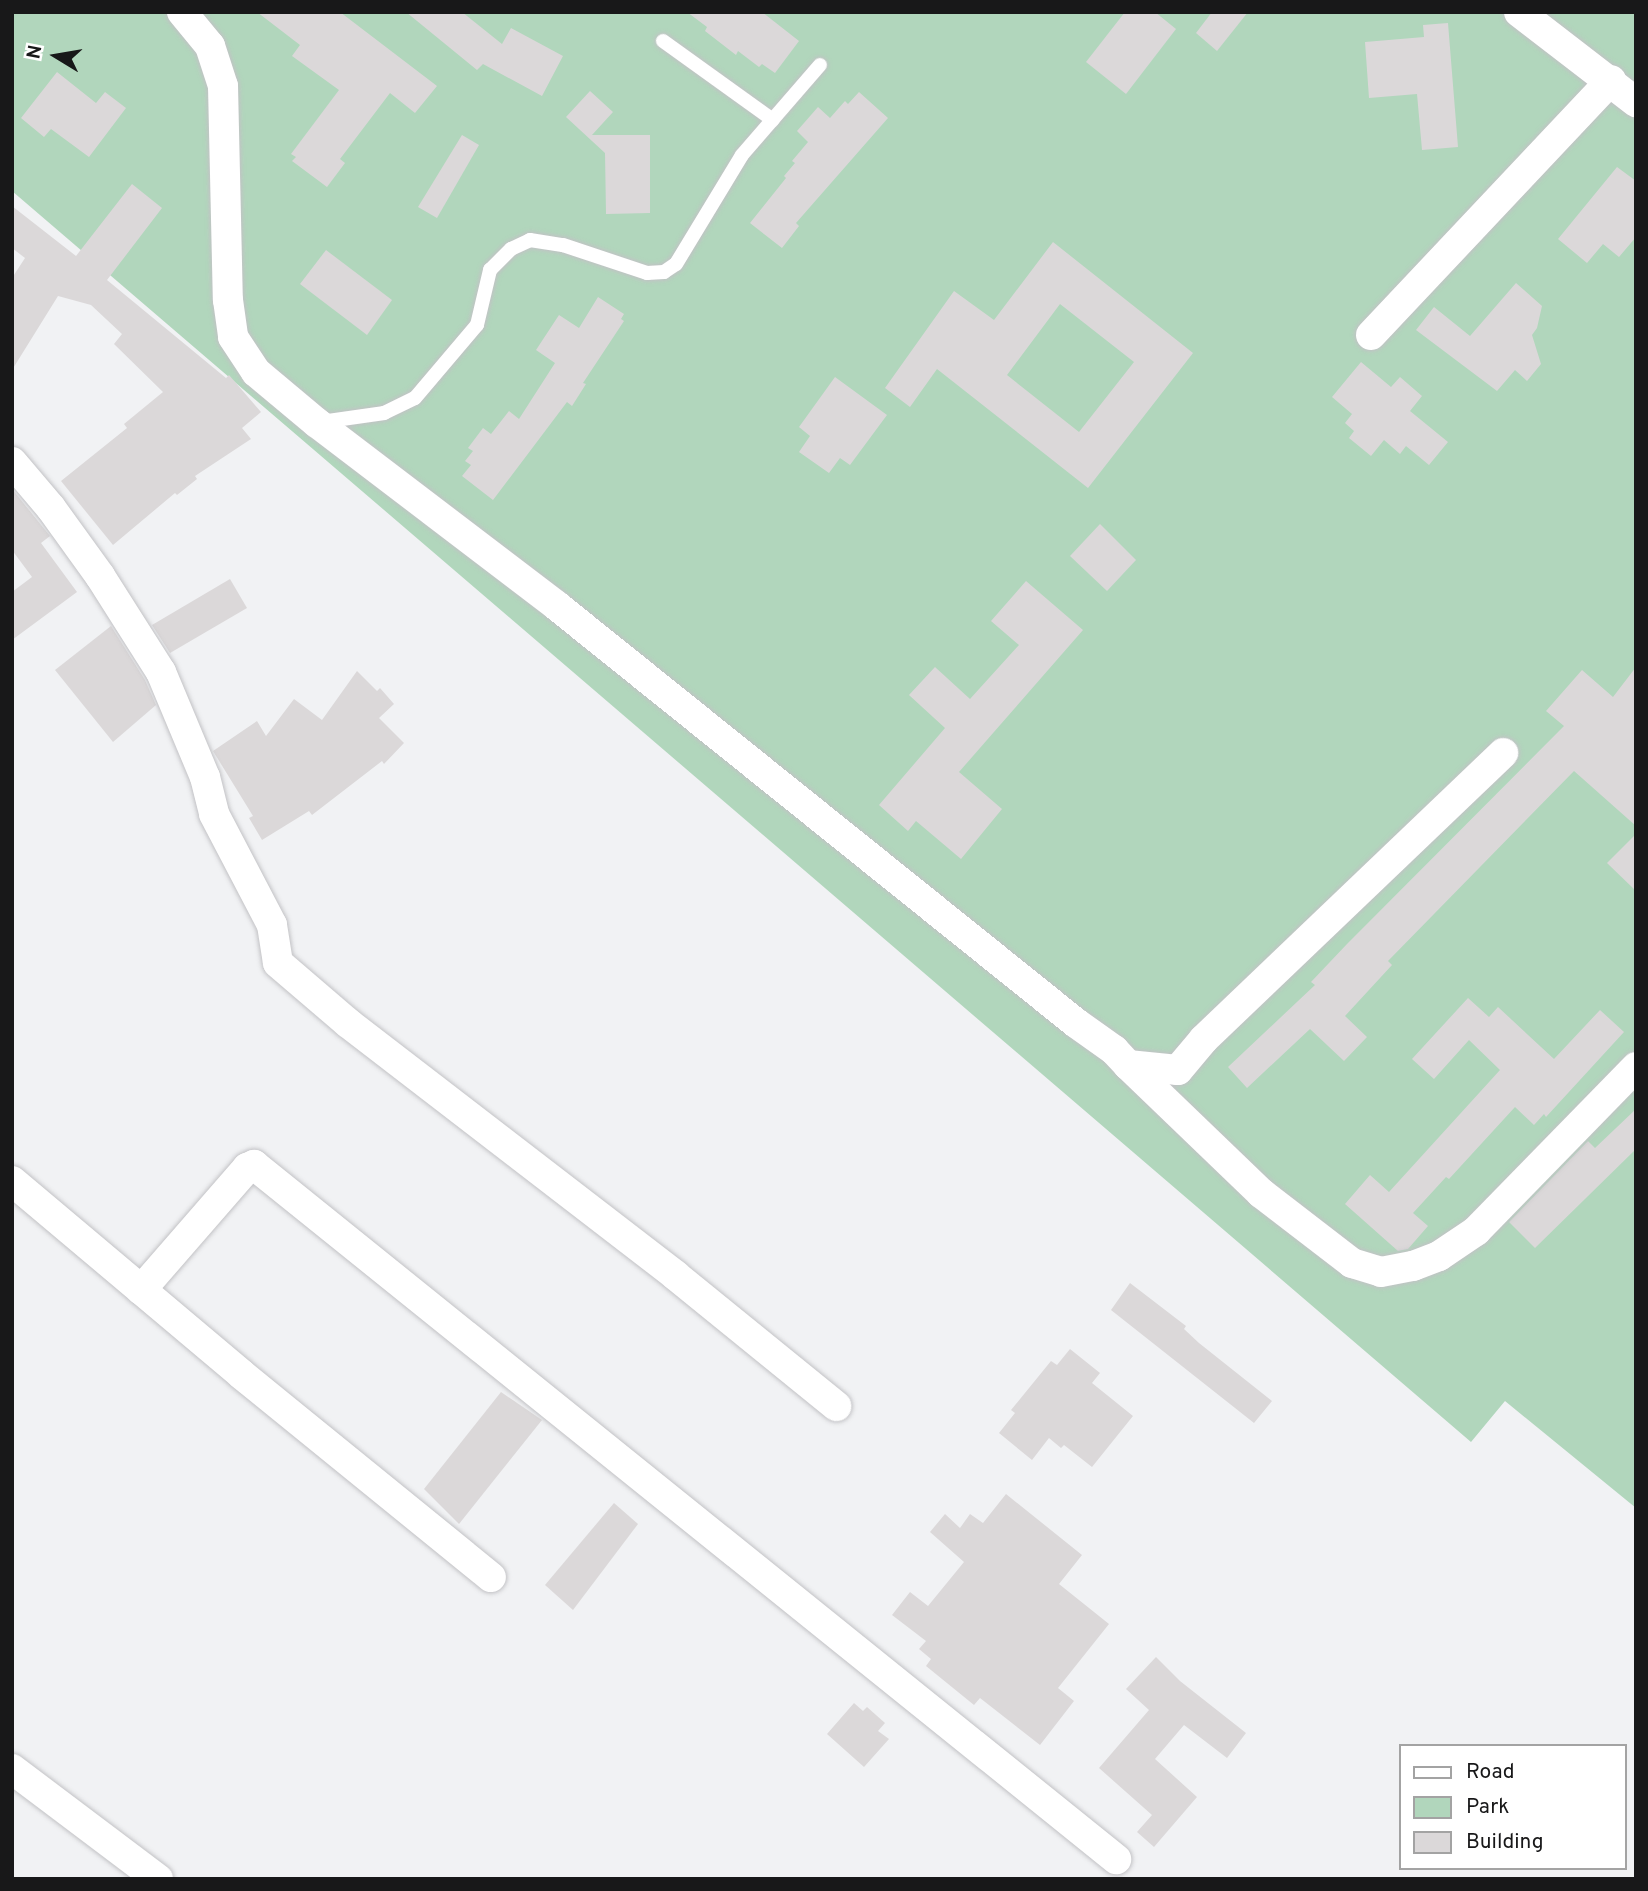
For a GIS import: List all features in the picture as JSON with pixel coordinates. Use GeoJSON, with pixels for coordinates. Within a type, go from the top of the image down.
{"type":"FeatureCollection","features":[{"type":"Feature","properties":{"kind":"street"},"geometry":{"type":"LineString","coordinates":[[182,12],[210,46],[223,86],[226,261],[233,337],[256,372],[317,423],[556,606],[1076,1023],[1114,1050],[1261,1194],[1352,1263],[1381,1272],[1413,1266],[1439,1256],[1476,1231],[1636,1067]]}},
{"type":"Feature","properties":{"kind":"street"},"geometry":{"type":"LineString","coordinates":[[1519,12],[1611,80],[1636,102]]}},
{"type":"Feature","properties":{"kind":"street"},"geometry":{"type":"LineString","coordinates":[[1371,335],[1611,80]]}},
{"type":"Feature","properties":{"kind":"street"},"geometry":{"type":"LineString","coordinates":[[12,462],[51,508],[100,576],[161,672],[205,777],[214,814],[272,925],[278,962],[348,1023],[675,1275],[836,1406]]}},
{"type":"Feature","properties":{"kind":"street"},"geometry":{"type":"LineString","coordinates":[[1128,1065],[1178,1070],[1224,1020],[1503,753]]}},
{"type":"Feature","properties":{"kind":"street"},"geometry":{"type":"LineString","coordinates":[[141,1290],[247,1168],[254,1165],[1116,1859]]}},
{"type":"Feature","properties":{"kind":"street"},"geometry":{"type":"LineString","coordinates":[[12,1181],[491,1577]]}},
{"type":"Feature","properties":{"kind":"street"},"geometry":{"type":"LineString","coordinates":[[12,1769],[158,1879]]}},
{"type":"Feature","properties":{"kind":"lane"},"geometry":{"type":"LineString","coordinates":[[663,41],[773,120]]}},
{"type":"Feature","properties":{"kind":"lane"},"geometry":{"type":"LineString","coordinates":[[317,423],[384,413],[415,398],[477,325],[490,270],[511,248],[530,240],[563,245],[647,273],[664,272],[676,264],[742,155],[820,65]]}},
{"type":"Feature","properties":{"kind":"green space"},"geometry":{"type":"Polygon","coordinates":[[[12,12],[1636,12],[1636,1508],[1505,1401],[1471,1442],[12,191],[12,12]]]}},
{"type":"Feature","properties":{"kind":"building"},"geometry":{"type":"Polygon","coordinates":[[[257,12],[340,12],[437,86],[415,113],[390,93],[340,159],[345,163],[327,187],[292,161],[296,157],[291,154],[339,90],[292,56],[300,45],[257,12]]]}},
{"type":"Feature","properties":{"kind":"building"},"geometry":{"type":"Polygon","coordinates":[[[406,12],[462,12],[502,44],[511,28],[563,56],[542,96],[483,64],[477,70],[406,12]]]}},
{"type":"Feature","properties":{"kind":"building"},"geometry":{"type":"Polygon","coordinates":[[[687,12],[762,12],[799,41],[775,73],[762,64],[759,67],[738,51],[736,55],[705,31],[707,27],[687,12]]]}},
{"type":"Feature","properties":{"kind":"building"},"geometry":{"type":"Polygon","coordinates":[[[1125,12],[1155,12],[1176,29],[1126,94],[1086,62],[1125,12]]]}},
{"type":"Feature","properties":{"kind":"building"},"geometry":{"type":"Polygon","coordinates":[[[1212,12],[1248,12],[1217,51],[1196,33],[1212,12]]]}},
{"type":"Feature","properties":{"kind":"building"},"geometry":{"type":"Polygon","coordinates":[[[1448,23],[1458,147],[1422,150],[1417,94],[1369,98],[1365,42],[1424,37],[1423,25],[1448,23]]]}},
{"type":"Feature","properties":{"kind":"building"},"geometry":{"type":"Polygon","coordinates":[[[57,72],[96,103],[105,92],[126,108],[89,157],[51,129],[44,137],[21,118],[57,72]]]}},
{"type":"Feature","properties":{"kind":"building"},"geometry":{"type":"Polygon","coordinates":[[[590,91],[613,112],[592,135],[650,135],[650,213],[606,214],[605,153],[566,117],[590,91]]]}},
{"type":"Feature","properties":{"kind":"building"},"geometry":{"type":"Polygon","coordinates":[[[859,92],[888,118],[796,223],[799,226],[782,248],[750,223],[786,178],[784,176],[795,163],[792,161],[808,142],[797,131],[818,107],[830,118],[845,101],[848,104],[859,92]]]}},
{"type":"Feature","properties":{"kind":"building"},"geometry":{"type":"Polygon","coordinates":[[[462,135],[479,145],[437,218],[418,207],[462,135]]]}},
{"type":"Feature","properties":{"kind":"building"},"geometry":{"type":"Polygon","coordinates":[[[1617,167],[1636,181],[1636,237],[1619,257],[1603,244],[1587,263],[1558,239],[1617,167]]]}},
{"type":"Feature","properties":{"kind":"building"},"geometry":{"type":"Polygon","coordinates":[[[132,184],[162,208],[107,280],[226,378],[229,375],[261,412],[242,428],[251,439],[195,476],[197,479],[177,495],[175,493],[113,545],[61,481],[127,428],[124,424],[163,392],[114,344],[122,334],[91,305],[58,296],[12,370],[12,278],[25,258],[12,248],[12,206],[76,256],[132,184]]]}},
{"type":"Feature","properties":{"kind":"building"},"geometry":{"type":"Polygon","coordinates":[[[1053,242],[1193,353],[1088,488],[937,369],[910,407],[885,388],[954,291],[994,320],[1053,242]],[[1060,304],[1007,375],[1079,432],[1134,362],[1060,304]]]}},
{"type":"Feature","properties":{"kind":"building"},"geometry":{"type":"Polygon","coordinates":[[[326,250],[392,300],[367,335],[300,284],[326,250]]]}},
{"type":"Feature","properties":{"kind":"building"},"geometry":{"type":"Polygon","coordinates":[[[1516,283],[1542,306],[1537,328],[1532,335],[1541,364],[1527,381],[1515,370],[1497,391],[1416,330],[1434,307],[1470,336],[1516,283]]]}},
{"type":"Feature","properties":{"kind":"building"},"geometry":{"type":"Polygon","coordinates":[[[598,297],[624,314],[621,319],[624,321],[583,383],[586,384],[572,406],[567,402],[493,500],[462,476],[471,465],[465,461],[473,451],[468,448],[483,428],[491,434],[509,411],[519,419],[555,363],[536,350],[559,315],[579,328],[598,297]]]}},
{"type":"Feature","properties":{"kind":"building"},"geometry":{"type":"Polygon","coordinates":[[[1361,362],[1391,387],[1400,377],[1422,396],[1410,411],[1448,442],[1429,465],[1406,446],[1400,454],[1384,440],[1371,456],[1349,438],[1354,431],[1345,423],[1352,414],[1332,397],[1361,362]]]}},
{"type":"Feature","properties":{"kind":"building"},"geometry":{"type":"Polygon","coordinates":[[[835,377],[887,415],[850,465],[840,458],[829,473],[799,452],[810,436],[799,427],[835,377]]]}},
{"type":"Feature","properties":{"kind":"building"},"geometry":{"type":"Polygon","coordinates":[[[12,489],[50,536],[41,543],[77,592],[12,640],[12,592],[32,577],[12,550],[12,489]]]}},
{"type":"Feature","properties":{"kind":"building"},"geometry":{"type":"Polygon","coordinates":[[[1100,524],[1136,560],[1107,591],[1070,556],[1100,524]]]}},
{"type":"Feature","properties":{"kind":"building"},"geometry":{"type":"Polygon","coordinates":[[[230,579],[247,608],[170,653],[152,625],[230,579]]]}},
{"type":"Feature","properties":{"kind":"building"},"geometry":{"type":"Polygon","coordinates":[[[1026,581],[1083,630],[959,772],[1002,809],[961,859],[916,821],[908,831],[879,805],[945,728],[909,695],[935,667],[970,699],[1019,645],[991,621],[1026,581]]]}},
{"type":"Feature","properties":{"kind":"building"},"geometry":{"type":"Polygon","coordinates":[[[111,626],[145,680],[156,705],[113,742],[55,670],[111,626]]]}},
{"type":"Feature","properties":{"kind":"building"},"geometry":{"type":"Polygon","coordinates":[[[1636,667],[1636,826],[1574,771],[1388,961],[1392,965],[1345,1016],[1367,1037],[1344,1061],[1310,1029],[1247,1088],[1228,1067],[1315,985],[1311,982],[1347,944],[1564,726],[1546,711],[1582,670],[1613,697],[1636,667]]]}},
{"type":"Feature","properties":{"kind":"building"},"geometry":{"type":"Polygon","coordinates":[[[357,671],[377,691],[380,688],[394,704],[379,718],[404,743],[384,764],[382,761],[312,815],[309,811],[262,840],[249,818],[253,816],[213,751],[257,721],[266,736],[294,699],[322,720],[357,671]]]}},
{"type":"Feature","properties":{"kind":"building"},"geometry":{"type":"Polygon","coordinates":[[[1636,834],[1636,891],[1607,863],[1636,834]]]}},
{"type":"Feature","properties":{"kind":"building"},"geometry":{"type":"Polygon","coordinates":[[[1468,998],[1489,1017],[1498,1007],[1554,1059],[1600,1010],[1624,1032],[1546,1117],[1544,1114],[1534,1125],[1515,1107],[1449,1179],[1446,1177],[1413,1213],[1428,1226],[1408,1249],[1398,1251],[1345,1204],[1370,1175],[1389,1192],[1500,1070],[1469,1040],[1434,1079],[1412,1059],[1468,998]]]}},
{"type":"Feature","properties":{"kind":"building"},"geometry":{"type":"Polygon","coordinates":[[[1636,1109],[1636,1149],[1535,1248],[1509,1222],[1588,1141],[1595,1148],[1636,1109]]]}},
{"type":"Feature","properties":{"kind":"building"},"geometry":{"type":"Polygon","coordinates":[[[1130,1283],[1186,1326],[1184,1329],[1199,1343],[1272,1401],[1254,1423],[1111,1310],[1130,1283]]]}},
{"type":"Feature","properties":{"kind":"building"},"geometry":{"type":"Polygon","coordinates":[[[1070,1349],[1100,1373],[1092,1383],[1133,1416],[1092,1467],[1064,1445],[1061,1448],[1049,1438],[1032,1460],[999,1433],[1015,1413],[1011,1410],[1051,1361],[1057,1365],[1070,1349]]]}},
{"type":"Feature","properties":{"kind":"building"},"geometry":{"type":"Polygon","coordinates":[[[501,1392],[542,1420],[459,1524],[424,1489],[501,1392]]]}},
{"type":"Feature","properties":{"kind":"building"},"geometry":{"type":"Polygon","coordinates":[[[1006,1494],[1082,1555],[1059,1584],[1109,1624],[1058,1688],[1074,1701],[1040,1745],[980,1698],[974,1705],[926,1666],[931,1659],[919,1649],[926,1641],[892,1615],[910,1592],[928,1606],[964,1562],[930,1532],[945,1514],[960,1528],[970,1514],[983,1523],[1006,1494]]]}},
{"type":"Feature","properties":{"kind":"building"},"geometry":{"type":"Polygon","coordinates":[[[614,1503],[638,1524],[573,1610],[545,1585],[614,1503]]]}},
{"type":"Feature","properties":{"kind":"building"},"geometry":{"type":"Polygon","coordinates":[[[1156,1657],[1180,1681],[1246,1733],[1227,1758],[1184,1725],[1155,1759],[1197,1797],[1154,1847],[1137,1832],[1152,1815],[1099,1768],[1149,1710],[1126,1689],[1156,1657]]]}},
{"type":"Feature","properties":{"kind":"building"},"geometry":{"type":"Polygon","coordinates":[[[854,1703],[863,1711],[867,1707],[885,1723],[878,1731],[889,1739],[864,1767],[827,1734],[854,1703]]]}}]}
